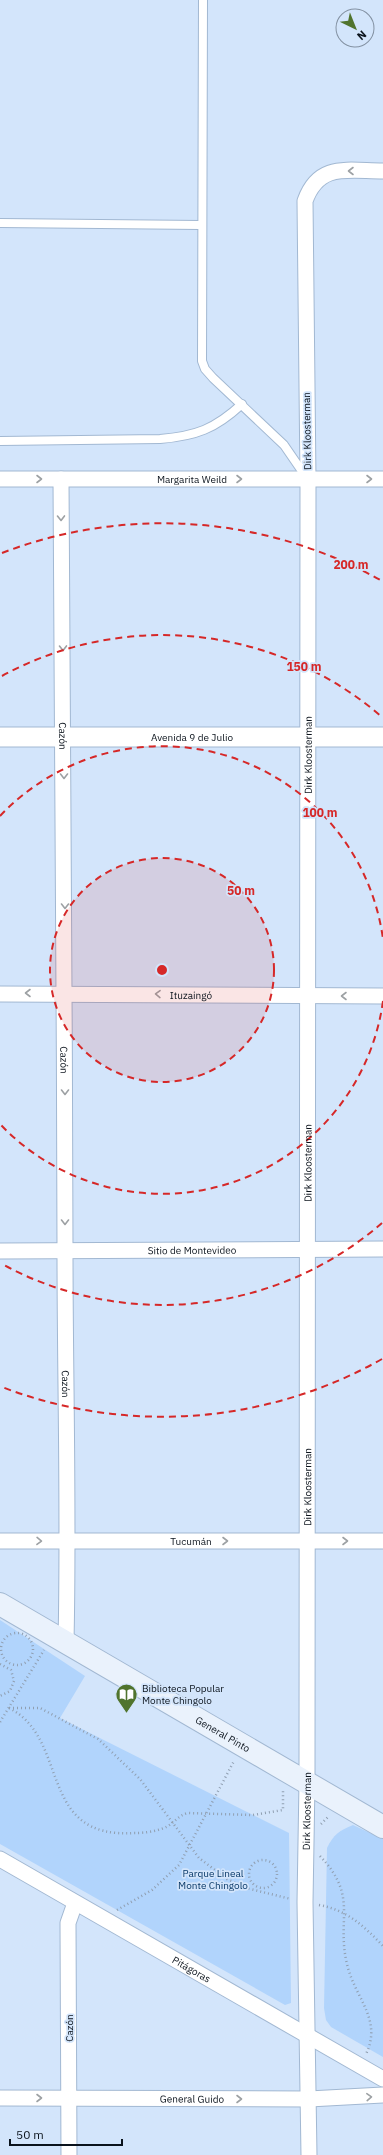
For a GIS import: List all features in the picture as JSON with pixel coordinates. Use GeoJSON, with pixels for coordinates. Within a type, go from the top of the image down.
{"type":"FeatureCollection","features":[{"type":"Feature","properties":{"kind":"main road","name":"General Pinto"},"geometry":{"type":"LineString","coordinates":[[0,1604],[383,1827]]}},
{"type":"Feature","properties":{"kind":"street","name":"Dirk Kloosterman"},"geometry":{"type":"LineString","coordinates":[[309,2155],[305,1902],[313,1849],[307,1782],[308,479],[305,201],[310,187],[321,176],[338,171],[383,171]]}},
{"type":"Feature","properties":{"kind":"street","name":"Margarita Weild"},"geometry":{"type":"LineString","coordinates":[[0,479],[383,479]]}},
{"type":"Feature","properties":{"kind":"street","name":"Cazón"},"geometry":{"type":"LineString","coordinates":[[60,1638],[68,1542],[65,1250],[64,737],[61,479]]}},
{"type":"Feature","properties":{"kind":"street","name":"Avenida 9 de Julio"},"geometry":{"type":"LineString","coordinates":[[0,737],[383,737]]}},
{"type":"Feature","properties":{"kind":"street","name":"Ituzaingó"},"geometry":{"type":"LineString","coordinates":[[0,994],[65,993],[383,996]]}},
{"type":"Feature","properties":{"kind":"street","name":"Sitio de Montevideo"},"geometry":{"type":"LineString","coordinates":[[0,1251],[383,1250]]}},
{"type":"Feature","properties":{"kind":"street","name":"Tucumán"},"geometry":{"type":"LineString","coordinates":[[0,1541],[383,1541]]}},
{"type":"Feature","properties":{"kind":"street","name":"Pitágoras"},"geometry":{"type":"LineString","coordinates":[[0,1859],[383,2080]]}},
{"type":"Feature","properties":{"kind":"street","name":"Cazón"},"geometry":{"type":"LineString","coordinates":[[69,2155],[68,1923],[75,1903]]}},
{"type":"Feature","properties":{"kind":"street","name":"General Guido"},"geometry":{"type":"LineString","coordinates":[[0,2098],[309,2099],[383,2095]]}},
{"type":"Feature","properties":{"kind":"lane"},"geometry":{"type":"LineString","coordinates":[[204,0],[201,225],[202,361],[205,369],[213,378],[284,445],[308,479]]}},
{"type":"Feature","properties":{"kind":"lane"},"geometry":{"type":"LineString","coordinates":[[0,223],[201,225]]}},
{"type":"Feature","properties":{"kind":"lane"},"geometry":{"type":"LineString","coordinates":[[0,441],[160,440],[183,437],[224,421],[242,404]]}},
{"type":"Feature","properties":{"kind":"path"},"geometry":{"type":"LineString","coordinates":[[16,1632],[26,1635],[33,1644],[32,1655],[29,1660],[20,1665],[10,1663],[2,1656],[0,1651],[2,1641],[10,1634],[16,1632]]}},
{"type":"Feature","properties":{"kind":"path"},"geometry":{"type":"LineString","coordinates":[[0,1722],[20,1690],[60,1638]]}},
{"type":"Feature","properties":{"kind":"path"},"geometry":{"type":"LineString","coordinates":[[7,1666],[10,1663]]}},
{"type":"Feature","properties":{"kind":"path"},"geometry":{"type":"LineString","coordinates":[[0,1664],[7,1666],[14,1675],[13,1686],[6,1694],[0,1696]]}},
{"type":"Feature","properties":{"kind":"path"},"geometry":{"type":"LineString","coordinates":[[13,1686],[20,1690]]}},
{"type":"Feature","properties":{"kind":"path"},"geometry":{"type":"LineString","coordinates":[[9,1708],[40,1708],[98,1739],[140,1779],[199,1858],[227,1879],[346,1913],[362,1925],[383,1946]]}},
{"type":"Feature","properties":{"kind":"path"},"geometry":{"type":"LineString","coordinates":[[9,1708],[19,1713],[36,1735],[45,1751],[64,1797],[74,1813],[85,1823],[107,1832],[136,1833],[161,1829],[173,1822],[181,1814],[253,1815],[283,1810],[282,1768]]}},
{"type":"Feature","properties":{"kind":"path"},"geometry":{"type":"LineString","coordinates":[[102,1918],[152,1890],[179,1865],[190,1847],[243,1745]]}},
{"type":"Feature","properties":{"kind":"path"},"geometry":{"type":"LineString","coordinates":[[320,1826],[328,1816],[333,1816]]}},
{"type":"Feature","properties":{"kind":"path"},"geometry":{"type":"LineString","coordinates":[[313,1849],[337,1876],[341,1885],[346,1913],[345,1948],[348,1970],[355,1988],[369,2012],[373,2024],[373,2040],[360,2066]]}},
{"type":"Feature","properties":{"kind":"path"},"geometry":{"type":"LineString","coordinates":[[313,1849],[320,1856],[320,1863]]}},
{"type":"Feature","properties":{"kind":"path"},"geometry":{"type":"LineString","coordinates":[[258,1860],[267,1860],[275,1865],[277,1879],[271,1886],[258,1889],[250,1880],[249,1871],[251,1866],[258,1860]]}},
{"type":"Feature","properties":{"kind":"path"},"geometry":{"type":"LineString","coordinates":[[320,1898],[320,1913]]}},
{"type":"Feature","properties":{"kind":"green space","name":"Parque Lineal Monte Chingolo"},"geometry":{"type":"Polygon","coordinates":[[[0,1620],[85,1676],[60,1718],[289,1833],[291,2003],[285,2005],[0,1844],[0,1620]]]}},
{"type":"Feature","properties":{"kind":"green space"},"geometry":{"type":"Polygon","coordinates":[[[353,1825],[383,1839],[383,2057],[331,2027],[326,2020],[324,2008],[327,1848],[337,1834],[353,1825]]]}},
{"type":"Feature","properties":{"kind":"place","name":"Biblioteca Popular Monte Chingolo"},"geometry":{"type":"Point","coordinates":[127,1714]}}]}
